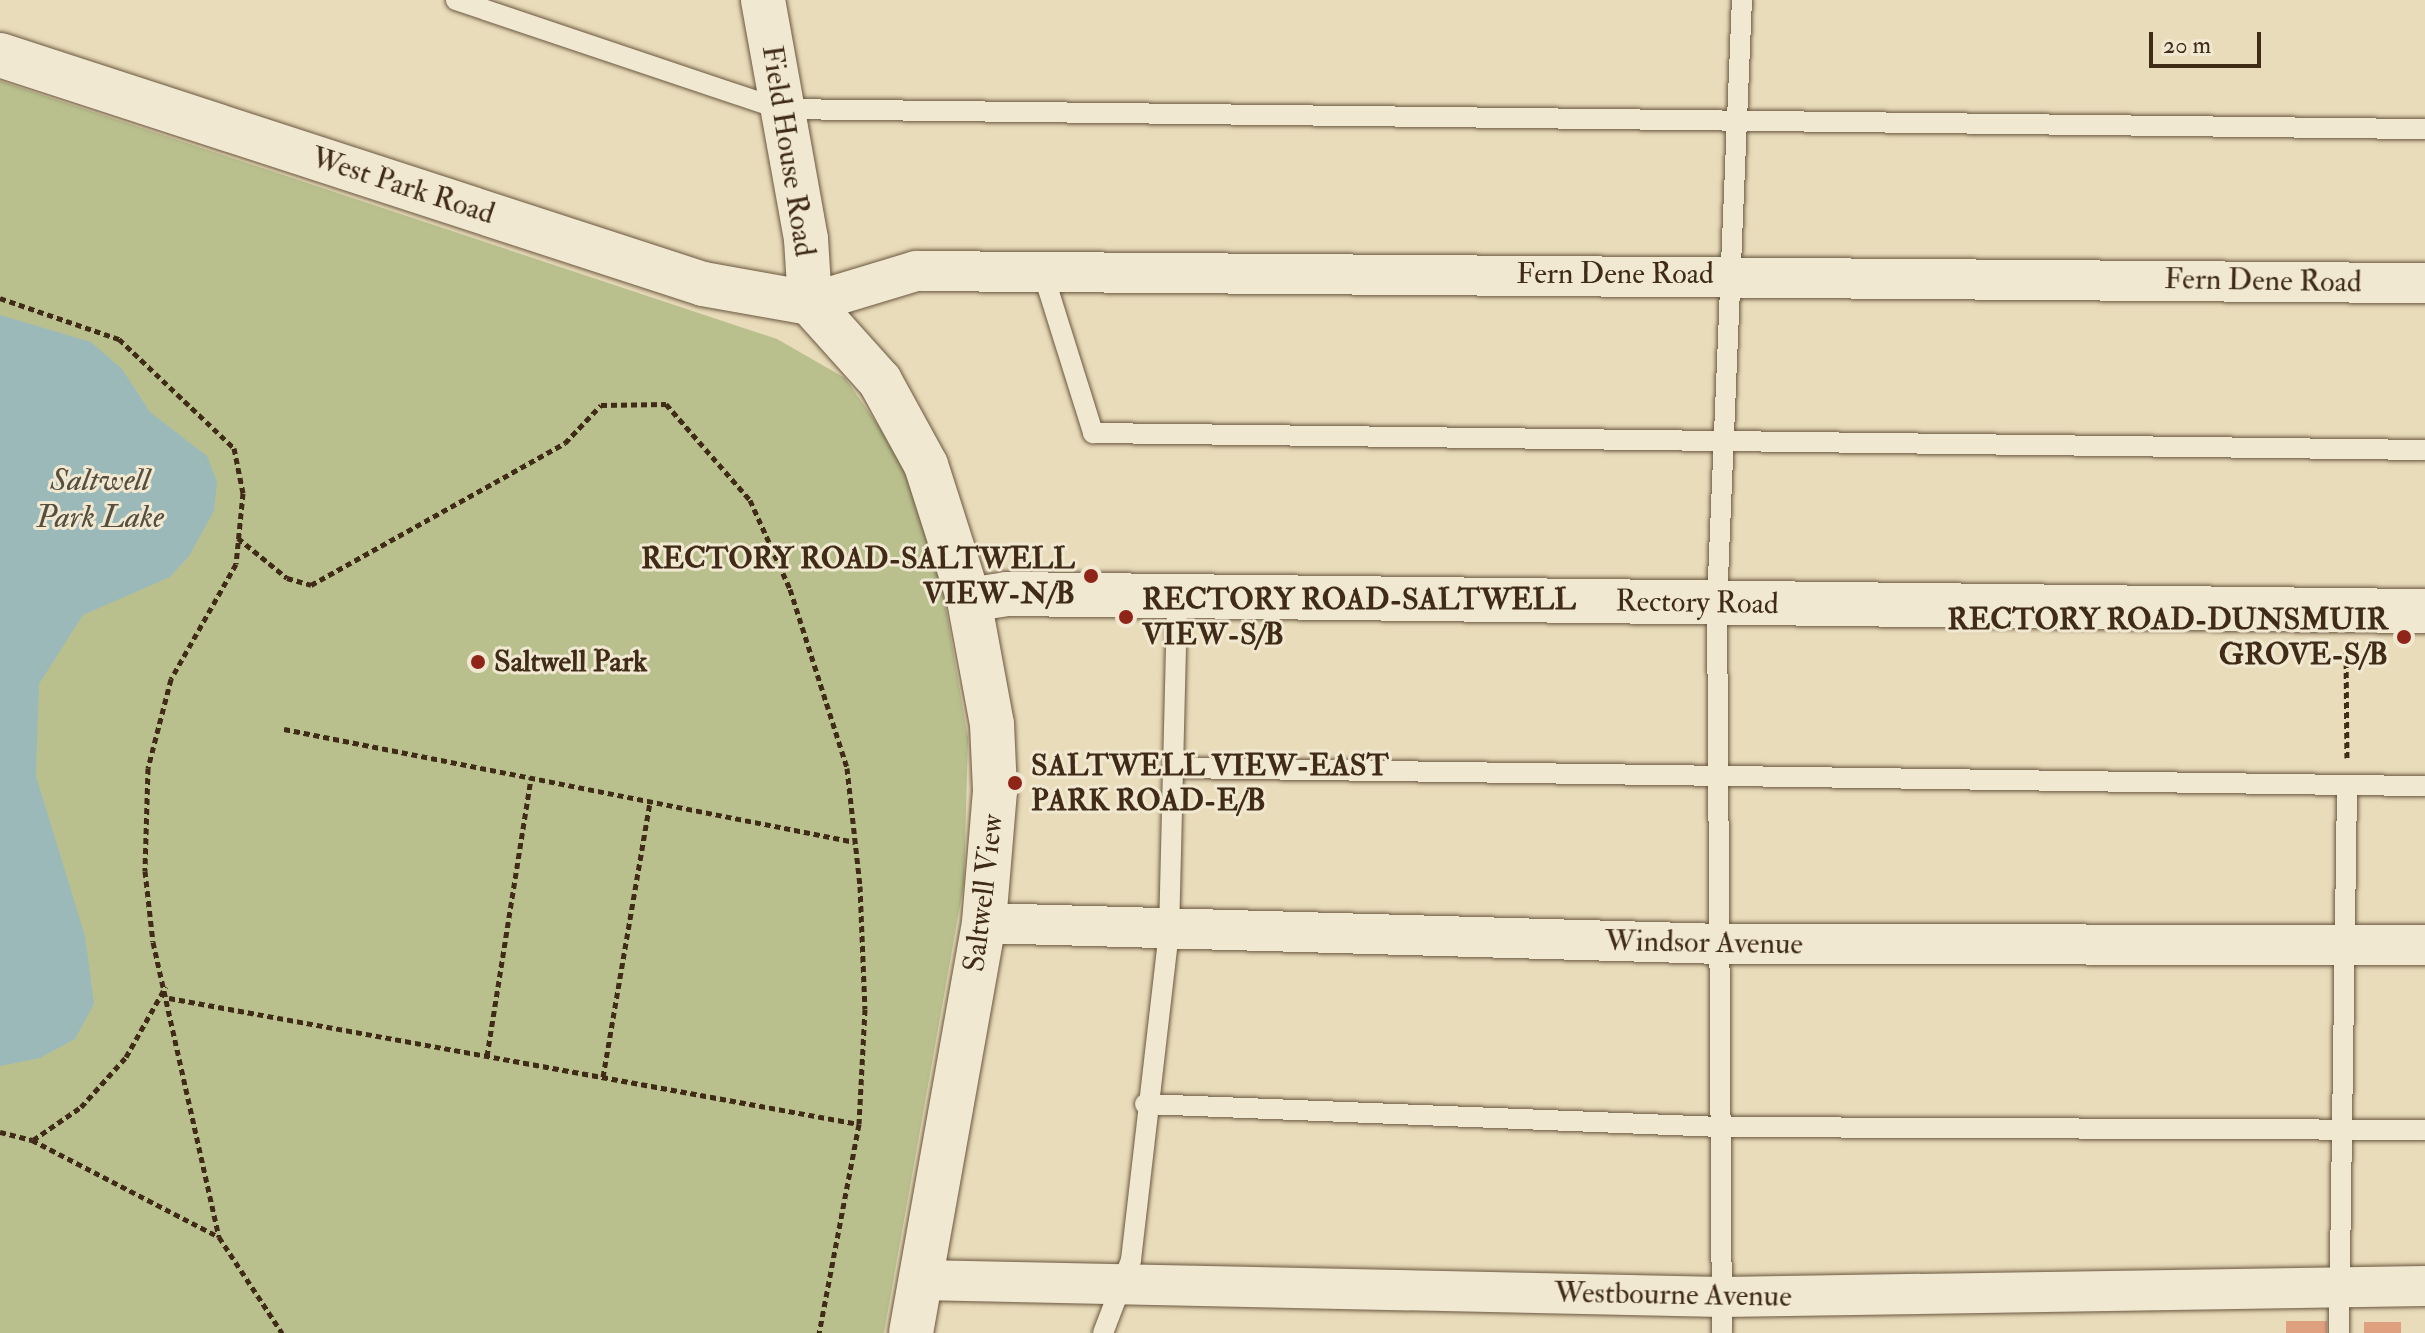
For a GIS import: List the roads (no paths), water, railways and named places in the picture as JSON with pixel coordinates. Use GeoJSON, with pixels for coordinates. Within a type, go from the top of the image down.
{"type":"FeatureCollection","features":[{"type":"Feature","properties":{"kind":"street","name":"Field House Road"},"geometry":{"type":"LineString","coordinates":[[763,0],[780,109],[806,239],[810,303]]}},
{"type":"Feature","properties":{"kind":"street","name":"West Park Road"},"geometry":{"type":"LineString","coordinates":[[0,55],[703,284],[810,303]]}},
{"type":"Feature","properties":{"kind":"street","name":"Fern Dene Road"},"geometry":{"type":"LineString","coordinates":[[810,303],[916,271],[1728,274],[2425,283]]}},
{"type":"Feature","properties":{"kind":"street","name":"Saltwell View"},"geometry":{"type":"LineString","coordinates":[[810,303],[880,381],[905,423],[942,505],[969,600],[995,777],[984,923],[911,1333]]}},
{"type":"Feature","properties":{"kind":"street","name":"Rectory Road"},"geometry":{"type":"LineString","coordinates":[[969,600],[1177,595],[2425,611]]}},
{"type":"Feature","properties":{"kind":"street","name":"Windsor Avenue"},"geometry":{"type":"LineString","coordinates":[[984,923],[1169,933],[1720,944],[2425,945]]}},
{"type":"Feature","properties":{"kind":"street","name":"Westbourne Avenue"},"geometry":{"type":"LineString","coordinates":[[920,1280],[1120,1284],[1722,1315],[2425,1286]]}},
{"type":"Feature","properties":{"kind":"lane"},"geometry":{"type":"LineString","coordinates":[[456,0],[780,109],[1736,118],[2425,129]]}},
{"type":"Feature","properties":{"kind":"lane"},"geometry":{"type":"LineString","coordinates":[[1722,1315],[1717,603],[1728,274],[1742,0]]}},
{"type":"Feature","properties":{"kind":"lane"},"geometry":{"type":"LineString","coordinates":[[1043,273],[1093,433],[2425,450]]}},
{"type":"Feature","properties":{"kind":"lane"},"geometry":{"type":"LineString","coordinates":[[1103,1333],[1131,1260],[1145,1104],[1169,933],[1176,768],[1177,595]]}},
{"type":"Feature","properties":{"kind":"lane"},"geometry":{"type":"LineString","coordinates":[[1176,768],[2425,786]]}},
{"type":"Feature","properties":{"kind":"lane"},"geometry":{"type":"LineString","coordinates":[[2339,1333],[2339,1133],[2347,787]]}},
{"type":"Feature","properties":{"kind":"lane"},"geometry":{"type":"LineString","coordinates":[[1145,1104],[1720,1127],[2339,1133],[2425,1130]]}},
{"type":"Feature","properties":{"kind":"water","name":"Saltwell Park Lake"},"geometry":{"type":"Polygon","coordinates":[[[0,315],[91,342],[122,369],[150,412],[207,456],[217,482],[214,511],[189,556],[170,577],[83,615],[39,684],[36,776],[85,936],[94,1004],[75,1039],[40,1058],[0,1066],[0,315]]]}},
{"type":"Feature","properties":{"kind":"place","name":"RECTORY ROAD-SALTWELL VIEW-N/B"},"geometry":{"type":"Point","coordinates":[1091,576]}},
{"type":"Feature","properties":{"kind":"place","name":"RECTORY ROAD-SALTWELL VIEW-S/B"},"geometry":{"type":"Point","coordinates":[1126,617]}},
{"type":"Feature","properties":{"kind":"place","name":"RECTORY ROAD-DUNSMUIR GROVE-S/B"},"geometry":{"type":"Point","coordinates":[2404,637]}},
{"type":"Feature","properties":{"kind":"place","name":"Saltwell Park"},"geometry":{"type":"Point","coordinates":[478,662]}},
{"type":"Feature","properties":{"kind":"place","name":"SALTWELL VIEW-EAST PARK ROAD-E/B"},"geometry":{"type":"Point","coordinates":[1015,783]}}]}
